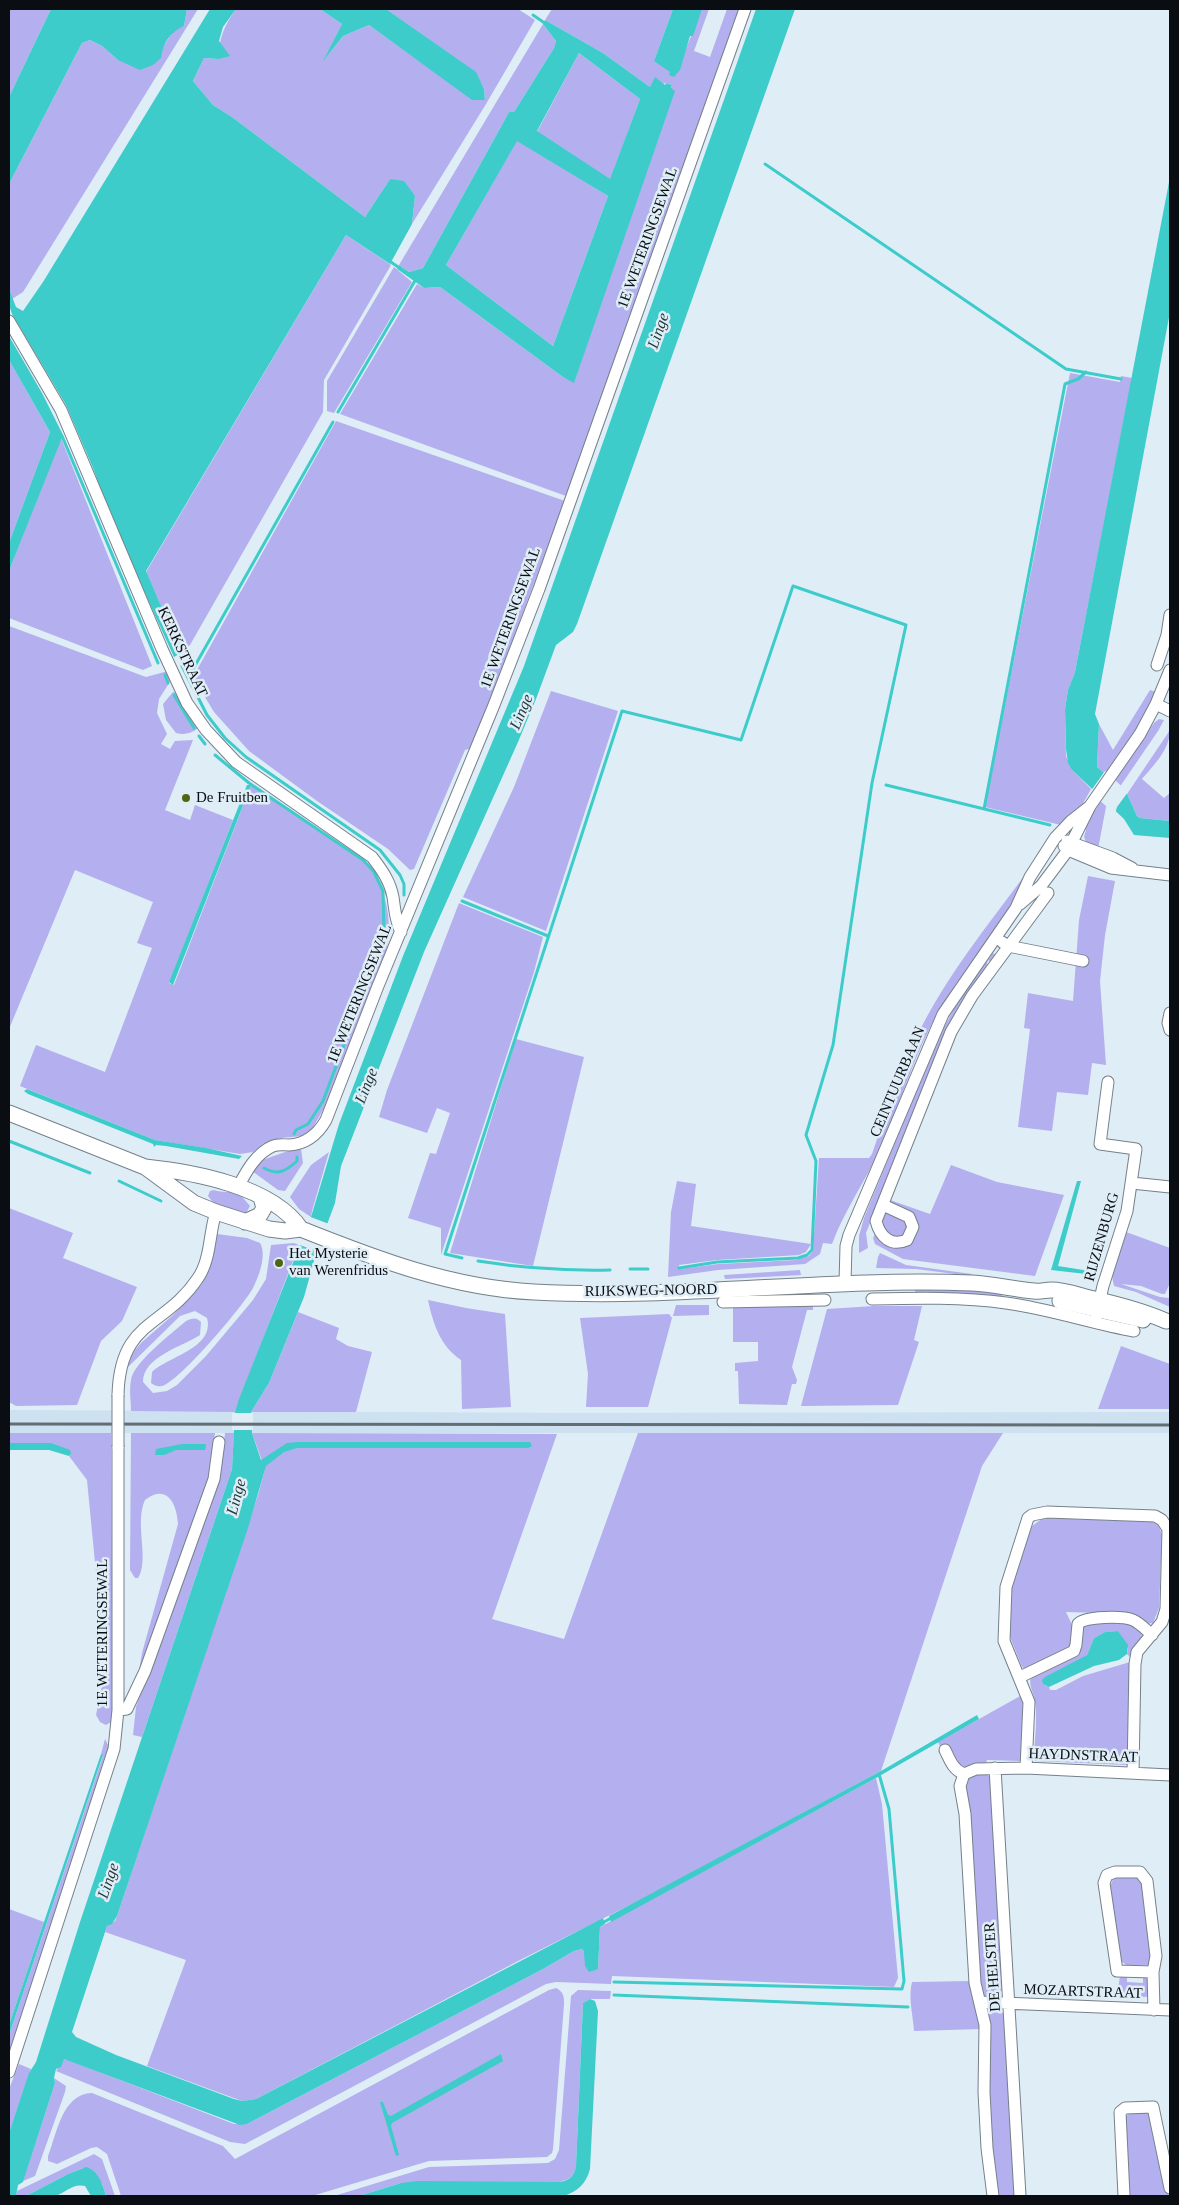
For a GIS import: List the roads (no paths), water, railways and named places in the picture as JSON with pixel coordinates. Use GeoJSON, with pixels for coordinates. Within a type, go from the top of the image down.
{"type":"FeatureCollection","features":[{"type":"Feature","properties":{"kind":"main road","name":"RIJKSWEG-NOORD"},"geometry":{"type":"LineString","coordinates":[[9,1113],[145,1167],[193,1173],[238,1187],[277,1206],[301,1229],[386,1262],[418,1272],[470,1283],[534,1292],[648,1292],[845,1283],[965,1283],[1010,1287],[1036,1292],[1050,1299],[1098,1311],[1140,1320],[1168,1322]]}},
{"type":"Feature","properties":{"kind":"main road","name":"RIJKSWEG-NOORD"},"geometry":{"type":"LineString","coordinates":[[145,1167],[194,1203],[216,1212],[245,1222],[285,1231],[301,1229]]}},
{"type":"Feature","properties":{"kind":"main road"},"geometry":{"type":"LineString","coordinates":[[194,1203],[192,1193],[196,1186],[210,1178]]}},
{"type":"Feature","properties":{"kind":"main road"},"geometry":{"type":"LineString","coordinates":[[245,1222],[260,1215],[264,1208],[262,1198]]}},
{"type":"Feature","properties":{"kind":"street","name":"1E WETERINGSEWAL"},"geometry":{"type":"LineString","coordinates":[[238,1187],[249,1168],[261,1154],[276,1145],[304,1142],[322,1128],[494,706],[745,9]]}},
{"type":"Feature","properties":{"kind":"street","name":"KERKSTRAAT"},"geometry":{"type":"LineString","coordinates":[[9,321],[62,410],[151,622],[188,703],[206,730],[236,762],[372,857],[386,874],[393,896],[395,919],[401,932]]}},
{"type":"Feature","properties":{"kind":"street"},"geometry":{"type":"LineString","coordinates":[[1157,665],[1167,635],[1170,615]]}},
{"type":"Feature","properties":{"kind":"street","name":"CEINTUURBAAN"},"geometry":{"type":"LineString","coordinates":[[1016,908],[1041,886],[1071,846],[1092,803],[1140,734],[1156,704],[1170,670]]}},
{"type":"Feature","properties":{"kind":"street"},"geometry":{"type":"LineString","coordinates":[[1156,704],[1170,711]]}},
{"type":"Feature","properties":{"kind":"street","name":"CEINTUURBAAN"},"geometry":{"type":"LineString","coordinates":[[845,1283],[846,1246],[849,1235],[943,1014],[1016,908],[1030,877],[1055,838],[1092,803]]}},
{"type":"Feature","properties":{"kind":"street"},"geometry":{"type":"LineString","coordinates":[[1055,838],[1111,868],[1170,875]]}},
{"type":"Feature","properties":{"kind":"street"},"geometry":{"type":"LineString","coordinates":[[883,1205],[951,1032],[972,996],[1048,893]]}},
{"type":"Feature","properties":{"kind":"street"},"geometry":{"type":"LineString","coordinates":[[996,937],[1008,946],[1083,961]]}},
{"type":"Feature","properties":{"kind":"street"},"geometry":{"type":"LineString","coordinates":[[1170,1013],[1168,1023],[1170,1030]]}},
{"type":"Feature","properties":{"kind":"street","name":"RIJZENBURG"},"geometry":{"type":"LineString","coordinates":[[1098,1311],[1127,1212],[1136,1149],[1100,1144],[1108,1082]]}},
{"type":"Feature","properties":{"kind":"street","name":"RIJZENBURG"},"geometry":{"type":"LineString","coordinates":[[1132,1183],[1170,1187]]}},
{"type":"Feature","properties":{"kind":"street","name":"1E WETERINGSEWAL"},"geometry":{"type":"LineString","coordinates":[[9,2072],[111,1763],[117,1733],[118,1395],[122,1360],[130,1344],[146,1327],[188,1290],[200,1275],[208,1251],[211,1228],[216,1212]]}},
{"type":"Feature","properties":{"kind":"street"},"geometry":{"type":"LineString","coordinates":[[1008,1303],[1010,1287]]}},
{"type":"Feature","properties":{"kind":"street","name":"RIJKSWEG-NOORD"},"geometry":{"type":"LineString","coordinates":[[872,1299],[965,1299],[1098,1311],[1134,1331]]}},
{"type":"Feature","properties":{"kind":"street","name":"RIJKSWEG-NOORD"},"geometry":{"type":"LineString","coordinates":[[723,1302],[825,1300]]}},
{"type":"Feature","properties":{"kind":"street"},"geometry":{"type":"LineString","coordinates":[[118,1710],[127,1710],[144,1671],[214,1479],[219,1442]]}},
{"type":"Feature","properties":{"kind":"street"},"geometry":{"type":"LineString","coordinates":[[1026,1768],[1029,1702],[1004,1641],[1006,1587],[1028,1518],[1032,1515],[1047,1512],[1154,1516],[1162,1520],[1168,1530],[1166,1609],[1162,1622],[1137,1652],[1135,1664],[1133,1773]]}},
{"type":"Feature","properties":{"kind":"street"},"geometry":{"type":"LineString","coordinates":[[1020,1677],[1074,1650],[1078,1624],[1085,1618],[1128,1619],[1135,1621],[1152,1636]]}},
{"type":"Feature","properties":{"kind":"street"},"geometry":{"type":"LineString","coordinates":[[945,1750],[957,1772],[964,1774],[976,1769],[995,1768]]}},
{"type":"Feature","properties":{"kind":"street","name":"HAYDNSTRAAT"},"geometry":{"type":"LineString","coordinates":[[995,1768],[1170,1775]]}},
{"type":"Feature","properties":{"kind":"street","name":"DE HELSTER"},"geometry":{"type":"LineString","coordinates":[[995,1768],[1020,2196]]}},
{"type":"Feature","properties":{"kind":"street","name":"DE HELSTER"},"geometry":{"type":"LineString","coordinates":[[964,1774],[960,1786],[965,1814],[975,1983],[985,2026],[984,2092],[987,2148],[993,2196]]}},
{"type":"Feature","properties":{"kind":"street","name":"MOZARTSTRAAT"},"geometry":{"type":"LineString","coordinates":[[1153,1972],[1117,1970],[1104,1883],[1107,1875],[1115,1872],[1140,1872],[1148,1881],[1156,1956],[1153,1972],[1154,2010]]}},
{"type":"Feature","properties":{"kind":"street","name":"MOZARTSTRAAT"},"geometry":{"type":"LineString","coordinates":[[980,2002],[1170,2010]]}},
{"type":"Feature","properties":{"kind":"street"},"geometry":{"type":"LineString","coordinates":[[1124,2196],[1120,2112],[1125,2108],[1153,2107],[1170,2188]]}},
{"type":"Feature","properties":{"kind":"water"},"geometry":{"type":"Polygon","coordinates":[[[51,9],[187,9],[184,26],[175,31],[168,39],[163,48],[161,58],[153,65],[140,70],[118,60],[102,46],[90,40],[82,43],[9,184],[9,97],[51,9]]]}},
{"type":"Feature","properties":{"kind":"water"},"geometry":{"type":"Polygon","coordinates":[[[210,9],[236,9],[223,27],[219,41],[230,56],[218,59],[204,58],[193,81],[213,105],[232,117],[365,217],[390,179],[404,181],[415,196],[412,224],[390,264],[346,235],[146,571],[181,653],[174,657],[112,521],[93,468],[66,405],[12,314],[9,305],[9,289],[16,307],[23,311],[43,282],[210,9]]]}},
{"type":"Feature","properties":{"kind":"water"},"geometry":{"type":"Polygon","coordinates":[[[320,9],[386,9],[476,72],[484,89],[485,100],[472,100],[369,25],[343,36],[323,61],[342,24],[320,9]]]}},
{"type":"Feature","properties":{"kind":"water"},"geometry":{"type":"Polygon","coordinates":[[[673,9],[702,9],[693,36],[690,36],[680,70],[674,77],[669,75],[670,72],[654,61],[673,9]]]}},
{"type":"Feature","properties":{"kind":"water","name":"Linge"},"geometry":{"type":"Polygon","coordinates":[[[756,9],[795,9],[577,624],[573,632],[556,645],[518,742],[424,952],[341,1166],[335,1203],[316,1254],[304,1297],[269,1383],[251,1412],[252,1433],[261,1460],[287,1443],[297,1442],[530,1442],[532,1446],[528,1448],[297,1448],[284,1452],[266,1466],[248,1528],[117,1916],[112,1924],[107,1926],[72,2032],[76,2037],[116,2055],[242,2101],[256,2099],[603,1918],[605,1924],[600,1927],[598,1969],[589,1972],[585,1966],[582,1949],[574,1951],[247,2124],[240,2125],[64,2059],[61,2067],[56,2069],[55,2083],[23,2182],[18,2185],[16,2196],[9,2196],[9,2133],[29,2073],[36,2062],[80,1922],[232,1469],[235,1412],[239,1399],[311,1217],[339,1124],[403,956],[524,666],[756,9]]]}},
{"type":"Feature","properties":{"kind":"water"},"geometry":{"type":"Polygon","coordinates":[[[545,20],[603,53],[650,87],[655,77],[665,85],[666,83],[672,85],[671,88],[675,91],[574,383],[563,377],[440,287],[424,288],[397,269],[399,265],[409,272],[423,268],[509,112],[514,112],[554,48],[556,41],[543,24],[545,20]],[[579,53],[537,131],[610,179],[640,99],[579,53]],[[517,141],[446,265],[553,346],[608,196],[517,141]]]}},
{"type":"Feature","properties":{"kind":"water"},"geometry":{"type":"Polygon","coordinates":[[[1170,177],[1170,312],[1095,714],[1099,724],[1097,767],[1127,794],[1137,816],[1140,818],[1170,821],[1170,838],[1134,835],[1124,819],[1072,770],[1068,763],[1066,749],[1065,709],[1068,690],[1075,672],[1170,177]]]}},
{"type":"Feature","properties":{"kind":"water"},"geometry":{"type":"Polygon","coordinates":[[[9,336],[42,393],[63,435],[9,571],[9,543],[50,432],[9,360],[9,336]]]}},
{"type":"Feature","properties":{"kind":"water"},"geometry":{"type":"Polygon","coordinates":[[[247,785],[251,785],[173,985],[169,982],[247,785]]]}},
{"type":"Feature","properties":{"kind":"water"},"geometry":{"type":"Polygon","coordinates":[[[27,1089],[155,1140],[242,1156],[239,1159],[166,1146],[156,1145],[154,1147],[153,1144],[28,1094],[24,1091],[27,1089]]]}},
{"type":"Feature","properties":{"kind":"water"},"geometry":{"type":"Polygon","coordinates":[[[1077,1181],[1081,1181],[1058,1266],[1096,1272],[1095,1275],[1051,1270],[1077,1181]]]}},
{"type":"Feature","properties":{"kind":"water"},"geometry":{"type":"Polygon","coordinates":[[[9,1443],[51,1443],[70,1450],[71,1454],[69,1456],[49,1450],[9,1450],[9,1443]]]}},
{"type":"Feature","properties":{"kind":"water"},"geometry":{"type":"Polygon","coordinates":[[[182,1444],[206,1444],[205,1450],[176,1450],[164,1455],[155,1455],[156,1449],[182,1444]]]}},
{"type":"Feature","properties":{"kind":"water"},"geometry":{"type":"Polygon","coordinates":[[[1118,1631],[1128,1645],[1127,1654],[1119,1660],[1094,1666],[1049,1687],[1043,1684],[1042,1680],[1045,1677],[1087,1655],[1094,1638],[1105,1632],[1118,1631]]]}},
{"type":"Feature","properties":{"kind":"water"},"geometry":{"type":"Polygon","coordinates":[[[977,1715],[979,1719],[876,1778],[611,1922],[609,1916],[881,1771],[977,1715]]]}},
{"type":"Feature","properties":{"kind":"water"},"geometry":{"type":"Polygon","coordinates":[[[101,1754],[103,1755],[9,2035],[9,2025],[101,1754]]]}},
{"type":"Feature","properties":{"kind":"water"},"geometry":{"type":"Polygon","coordinates":[[[590,1999],[595,2001],[598,2011],[590,2169],[584,2183],[577,2189],[564,2196],[359,2196],[401,2183],[418,2181],[560,2182],[571,2177],[576,2166],[583,2003],[590,1999]]]}},
{"type":"Feature","properties":{"kind":"water"},"geometry":{"type":"Polygon","coordinates":[[[501,2054],[503,2061],[392,2123],[391,2126],[399,2155],[396,2156],[380,2102],[383,2102],[388,2115],[391,2116],[501,2054]]]}},
{"type":"Feature","properties":{"kind":"water"},"geometry":{"type":"Polygon","coordinates":[[[86,2167],[97,2175],[106,2196],[91,2196],[85,2186],[80,2185],[55,2196],[26,2196],[68,2174],[86,2167]]]}},
{"type":"Feature","properties":{"kind":"waterway"},"geometry":{"type":"LineString","coordinates":[[533,15],[546,24]]}},
{"type":"Feature","properties":{"kind":"waterway"},"geometry":{"type":"LineString","coordinates":[[765,164],[1066,369],[1121,379]]}},
{"type":"Feature","properties":{"kind":"waterway"},"geometry":{"type":"LineString","coordinates":[[388,260],[401,269]]}},
{"type":"Feature","properties":{"kind":"waterway"},"geometry":{"type":"LineString","coordinates":[[338,412],[416,279]]}},
{"type":"Feature","properties":{"kind":"waterway"},"geometry":{"type":"LineString","coordinates":[[984,809],[1065,384],[1078,379],[1086,372]]}},
{"type":"Feature","properties":{"kind":"waterway"},"geometry":{"type":"LineString","coordinates":[[188,678],[333,422]]}},
{"type":"Feature","properties":{"kind":"waterway"},"geometry":{"type":"LineString","coordinates":[[59,435],[62,436],[158,663]]}},
{"type":"Feature","properties":{"kind":"waterway"},"geometry":{"type":"LineString","coordinates":[[462,1258],[445,1254],[622,711],[741,740],[793,586],[906,625],[872,783],[833,1045],[806,1135],[816,1161],[812,1250],[807,1255],[798,1258],[717,1262],[679,1268]]}},
{"type":"Feature","properties":{"kind":"waterway"},"geometry":{"type":"LineString","coordinates":[[182,666],[207,715],[225,738],[246,757],[380,850],[400,875],[404,884],[404,895]]}},
{"type":"Feature","properties":{"kind":"waterway"},"geometry":{"type":"LineString","coordinates":[[165,675],[168,683]]}},
{"type":"Feature","properties":{"kind":"waterway"},"geometry":{"type":"LineString","coordinates":[[174,695],[194,728]]}},
{"type":"Feature","properties":{"kind":"waterway"},"geometry":{"type":"LineString","coordinates":[[199,736],[205,744]]}},
{"type":"Feature","properties":{"kind":"waterway"},"geometry":{"type":"LineString","coordinates":[[215,755],[249,783],[363,860],[374,872],[383,891],[384,933],[374,965],[323,1101],[308,1124],[296,1130],[294,1134]]}},
{"type":"Feature","properties":{"kind":"waterway"},"geometry":{"type":"LineString","coordinates":[[886,785],[1050,825]]}},
{"type":"Feature","properties":{"kind":"waterway"},"geometry":{"type":"LineString","coordinates":[[462,901],[548,936]]}},
{"type":"Feature","properties":{"kind":"waterway"},"geometry":{"type":"LineString","coordinates":[[9,1141],[90,1173]]}},
{"type":"Feature","properties":{"kind":"waterway"},"geometry":{"type":"LineString","coordinates":[[264,1168],[274,1172],[282,1171],[297,1161],[297,1157]]}},
{"type":"Feature","properties":{"kind":"waterway"},"geometry":{"type":"LineString","coordinates":[[119,1181],[161,1201]]}},
{"type":"Feature","properties":{"kind":"waterway"},"geometry":{"type":"LineString","coordinates":[[478,1261],[544,1268],[610,1270]]}},
{"type":"Feature","properties":{"kind":"waterway"},"geometry":{"type":"LineString","coordinates":[[630,1269],[648,1269]]}},
{"type":"Feature","properties":{"kind":"waterway"},"geometry":{"type":"LineString","coordinates":[[614,1982],[902,1989],[904,1981],[889,1809],[879,1774]]}},
{"type":"Feature","properties":{"kind":"waterway"},"geometry":{"type":"LineString","coordinates":[[604,1922],[613,1917]]}},
{"type":"Feature","properties":{"kind":"waterway"},"geometry":{"type":"LineString","coordinates":[[614,1995],[908,2007]]}},
{"type":"Feature","properties":{"kind":"railway"},"geometry":{"type":"LineString","coordinates":[[9,1424],[1170,1425]]}},
{"type":"Feature","properties":{"kind":"place","name":"De Fruitben"},"geometry":{"type":"Point","coordinates":[186,798]}},
{"type":"Feature","properties":{"kind":"place","name":"Het Mysterie van Werenfridus"},"geometry":{"type":"Point","coordinates":[279,1263]}}]}
